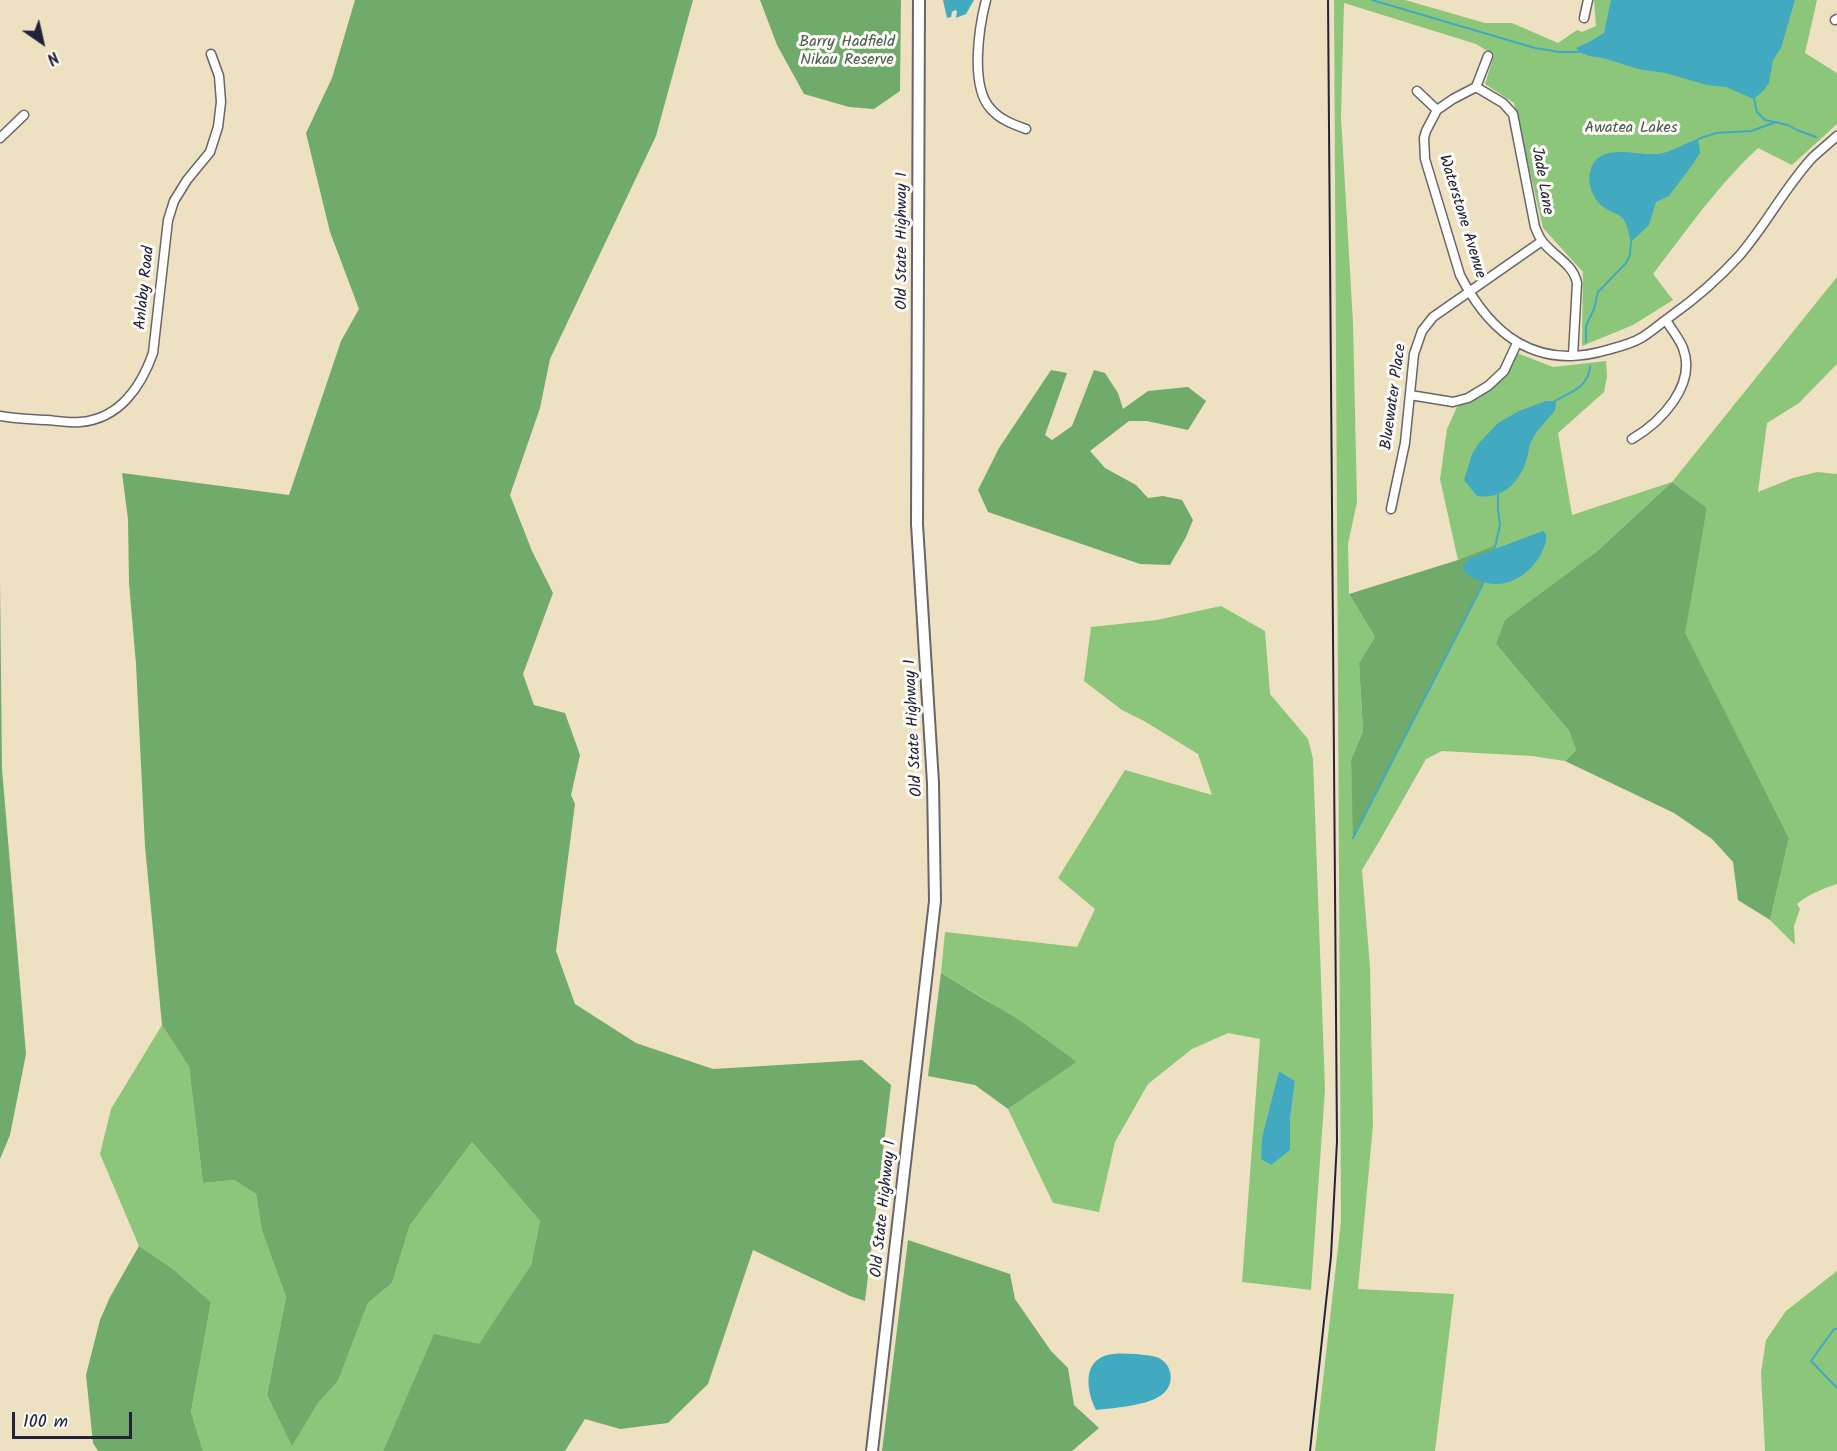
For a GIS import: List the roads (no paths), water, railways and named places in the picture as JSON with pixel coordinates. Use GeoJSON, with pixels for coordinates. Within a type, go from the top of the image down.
{"type":"FeatureCollection","features":[{"type":"Feature","properties":{"kind":"main road","name":"Old State Highway 1"},"geometry":{"type":"LineString","coordinates":[[872,1451],[935,901],[933,783],[917,524],[920,0]]}},
{"type":"Feature","properties":{"kind":"street"},"geometry":{"type":"LineString","coordinates":[[986,0],[979,48],[980,92],[998,117],[1026,129]]}},
{"type":"Feature","properties":{"kind":"street"},"geometry":{"type":"LineString","coordinates":[[1584,18],[1588,0]]}},
{"type":"Feature","properties":{"kind":"street","name":"Anlaby Road"},"geometry":{"type":"LineString","coordinates":[[0,416],[79,423],[100,419],[117,409],[135,391],[147,370],[153,353],[168,220],[174,201],[187,180],[210,152],[218,127],[221,102],[220,85],[211,54]]}},
{"type":"Feature","properties":{"kind":"street"},"geometry":{"type":"LineString","coordinates":[[1417,91],[1437,110],[1476,87],[1488,56]]}},
{"type":"Feature","properties":{"kind":"street","name":"Jade Lane"},"geometry":{"type":"LineString","coordinates":[[1476,87],[1503,103],[1513,114],[1534,227],[1542,242],[1572,269],[1575,275],[1577,283],[1573,356]]}},
{"type":"Feature","properties":{"kind":"street","name":"Waterstone Avenue"},"geometry":{"type":"LineString","coordinates":[[1437,110],[1424,138],[1425,159],[1460,275],[1469,292],[1492,323],[1517,343],[1542,353],[1560,356],[1599,352],[1622,346],[1641,338],[1692,301],[1739,256],[1807,165],[1837,136]]}},
{"type":"Feature","properties":{"kind":"street"},"geometry":{"type":"LineString","coordinates":[[0,138],[24,115]]}},
{"type":"Feature","properties":{"kind":"street","name":"Bluewater Place"},"geometry":{"type":"LineString","coordinates":[[1391,509],[1405,443],[1414,354],[1422,331],[1433,316],[1542,242]]}},
{"type":"Feature","properties":{"kind":"street"},"geometry":{"type":"LineString","coordinates":[[1632,439],[1656,422],[1676,397],[1685,377],[1686,364],[1683,348],[1666,320]]}},
{"type":"Feature","properties":{"kind":"street"},"geometry":{"type":"LineString","coordinates":[[1410,396],[1453,402],[1468,398],[1488,386],[1504,371],[1517,343]]}},
{"type":"Feature","properties":{"kind":"water"},"geometry":{"type":"Polygon","coordinates":[[[943,0],[974,0],[966,14],[956,18],[957,11],[955,10],[951,17],[947,18],[943,0]]]}},
{"type":"Feature","properties":{"kind":"water"},"geometry":{"type":"Polygon","coordinates":[[[1611,0],[1795,0],[1781,48],[1773,60],[1769,83],[1754,99],[1726,87],[1707,85],[1665,73],[1638,69],[1579,52],[1576,48],[1604,33],[1611,0]]]}},
{"type":"Feature","properties":{"kind":"water"},"geometry":{"type":"Polygon","coordinates":[[[1698,139],[1700,153],[1693,164],[1669,196],[1656,202],[1649,225],[1631,242],[1624,220],[1601,205],[1592,192],[1589,174],[1594,162],[1610,153],[1659,154],[1698,139]]]}},
{"type":"Feature","properties":{"kind":"water"},"geometry":{"type":"Polygon","coordinates":[[[1546,401],[1555,401],[1555,410],[1534,436],[1524,467],[1515,482],[1495,495],[1477,496],[1464,480],[1472,454],[1479,443],[1498,423],[1519,411],[1546,401]]]}},
{"type":"Feature","properties":{"kind":"water"},"geometry":{"type":"Polygon","coordinates":[[[1543,531],[1546,534],[1546,541],[1542,552],[1529,569],[1512,581],[1492,584],[1482,582],[1467,574],[1462,568],[1468,559],[1543,531]]]}},
{"type":"Feature","properties":{"kind":"water"},"geometry":{"type":"Polygon","coordinates":[[[1279,1071],[1295,1081],[1290,1120],[1290,1150],[1271,1165],[1261,1159],[1262,1138],[1279,1071]]]}},
{"type":"Feature","properties":{"kind":"water"},"geometry":{"type":"Polygon","coordinates":[[[1136,1354],[1159,1358],[1168,1366],[1171,1377],[1165,1392],[1146,1402],[1096,1410],[1088,1381],[1096,1361],[1106,1355],[1136,1354]]]}},
{"type":"Feature","properties":{"kind":"waterway"},"geometry":{"type":"LineString","coordinates":[[1372,0],[1535,48],[1579,52]]}},
{"type":"Feature","properties":{"kind":"waterway"},"geometry":{"type":"LineString","coordinates":[[1754,99],[1757,112],[1765,120],[1788,125],[1816,137]]}},
{"type":"Feature","properties":{"kind":"waterway"},"geometry":{"type":"LineString","coordinates":[[1698,139],[1716,133],[1751,131],[1776,122]]}},
{"type":"Feature","properties":{"kind":"waterway"},"geometry":{"type":"LineString","coordinates":[[1586,342],[1586,326],[1594,309],[1598,292],[1626,263],[1630,255],[1631,242]]}},
{"type":"Feature","properties":{"kind":"waterway"},"geometry":{"type":"LineString","coordinates":[[1555,401],[1583,384],[1590,366]]}},
{"type":"Feature","properties":{"kind":"waterway"},"geometry":{"type":"LineString","coordinates":[[1494,551],[1500,525],[1498,495]]}},
{"type":"Feature","properties":{"kind":"waterway"},"geometry":{"type":"LineString","coordinates":[[1353,838],[1484,582]]}},
{"type":"Feature","properties":{"kind":"waterway"},"geometry":{"type":"LineString","coordinates":[[1837,1329],[1834,1329],[1811,1361],[1837,1388]]}},
{"type":"Feature","properties":{"kind":"railway"},"geometry":{"type":"LineString","coordinates":[[1310,1451],[1331,1256],[1337,1141],[1328,0]]}},
{"type":"Feature","properties":{"kind":"park label","name":"Barry Hadfield Nikau Reserve"},"geometry":{"type":"Point","coordinates":[847,52]}},
{"type":"Feature","properties":{"kind":"park label","name":"Awatea Lakes"},"geometry":{"type":"Point","coordinates":[1631,129]}}]}
